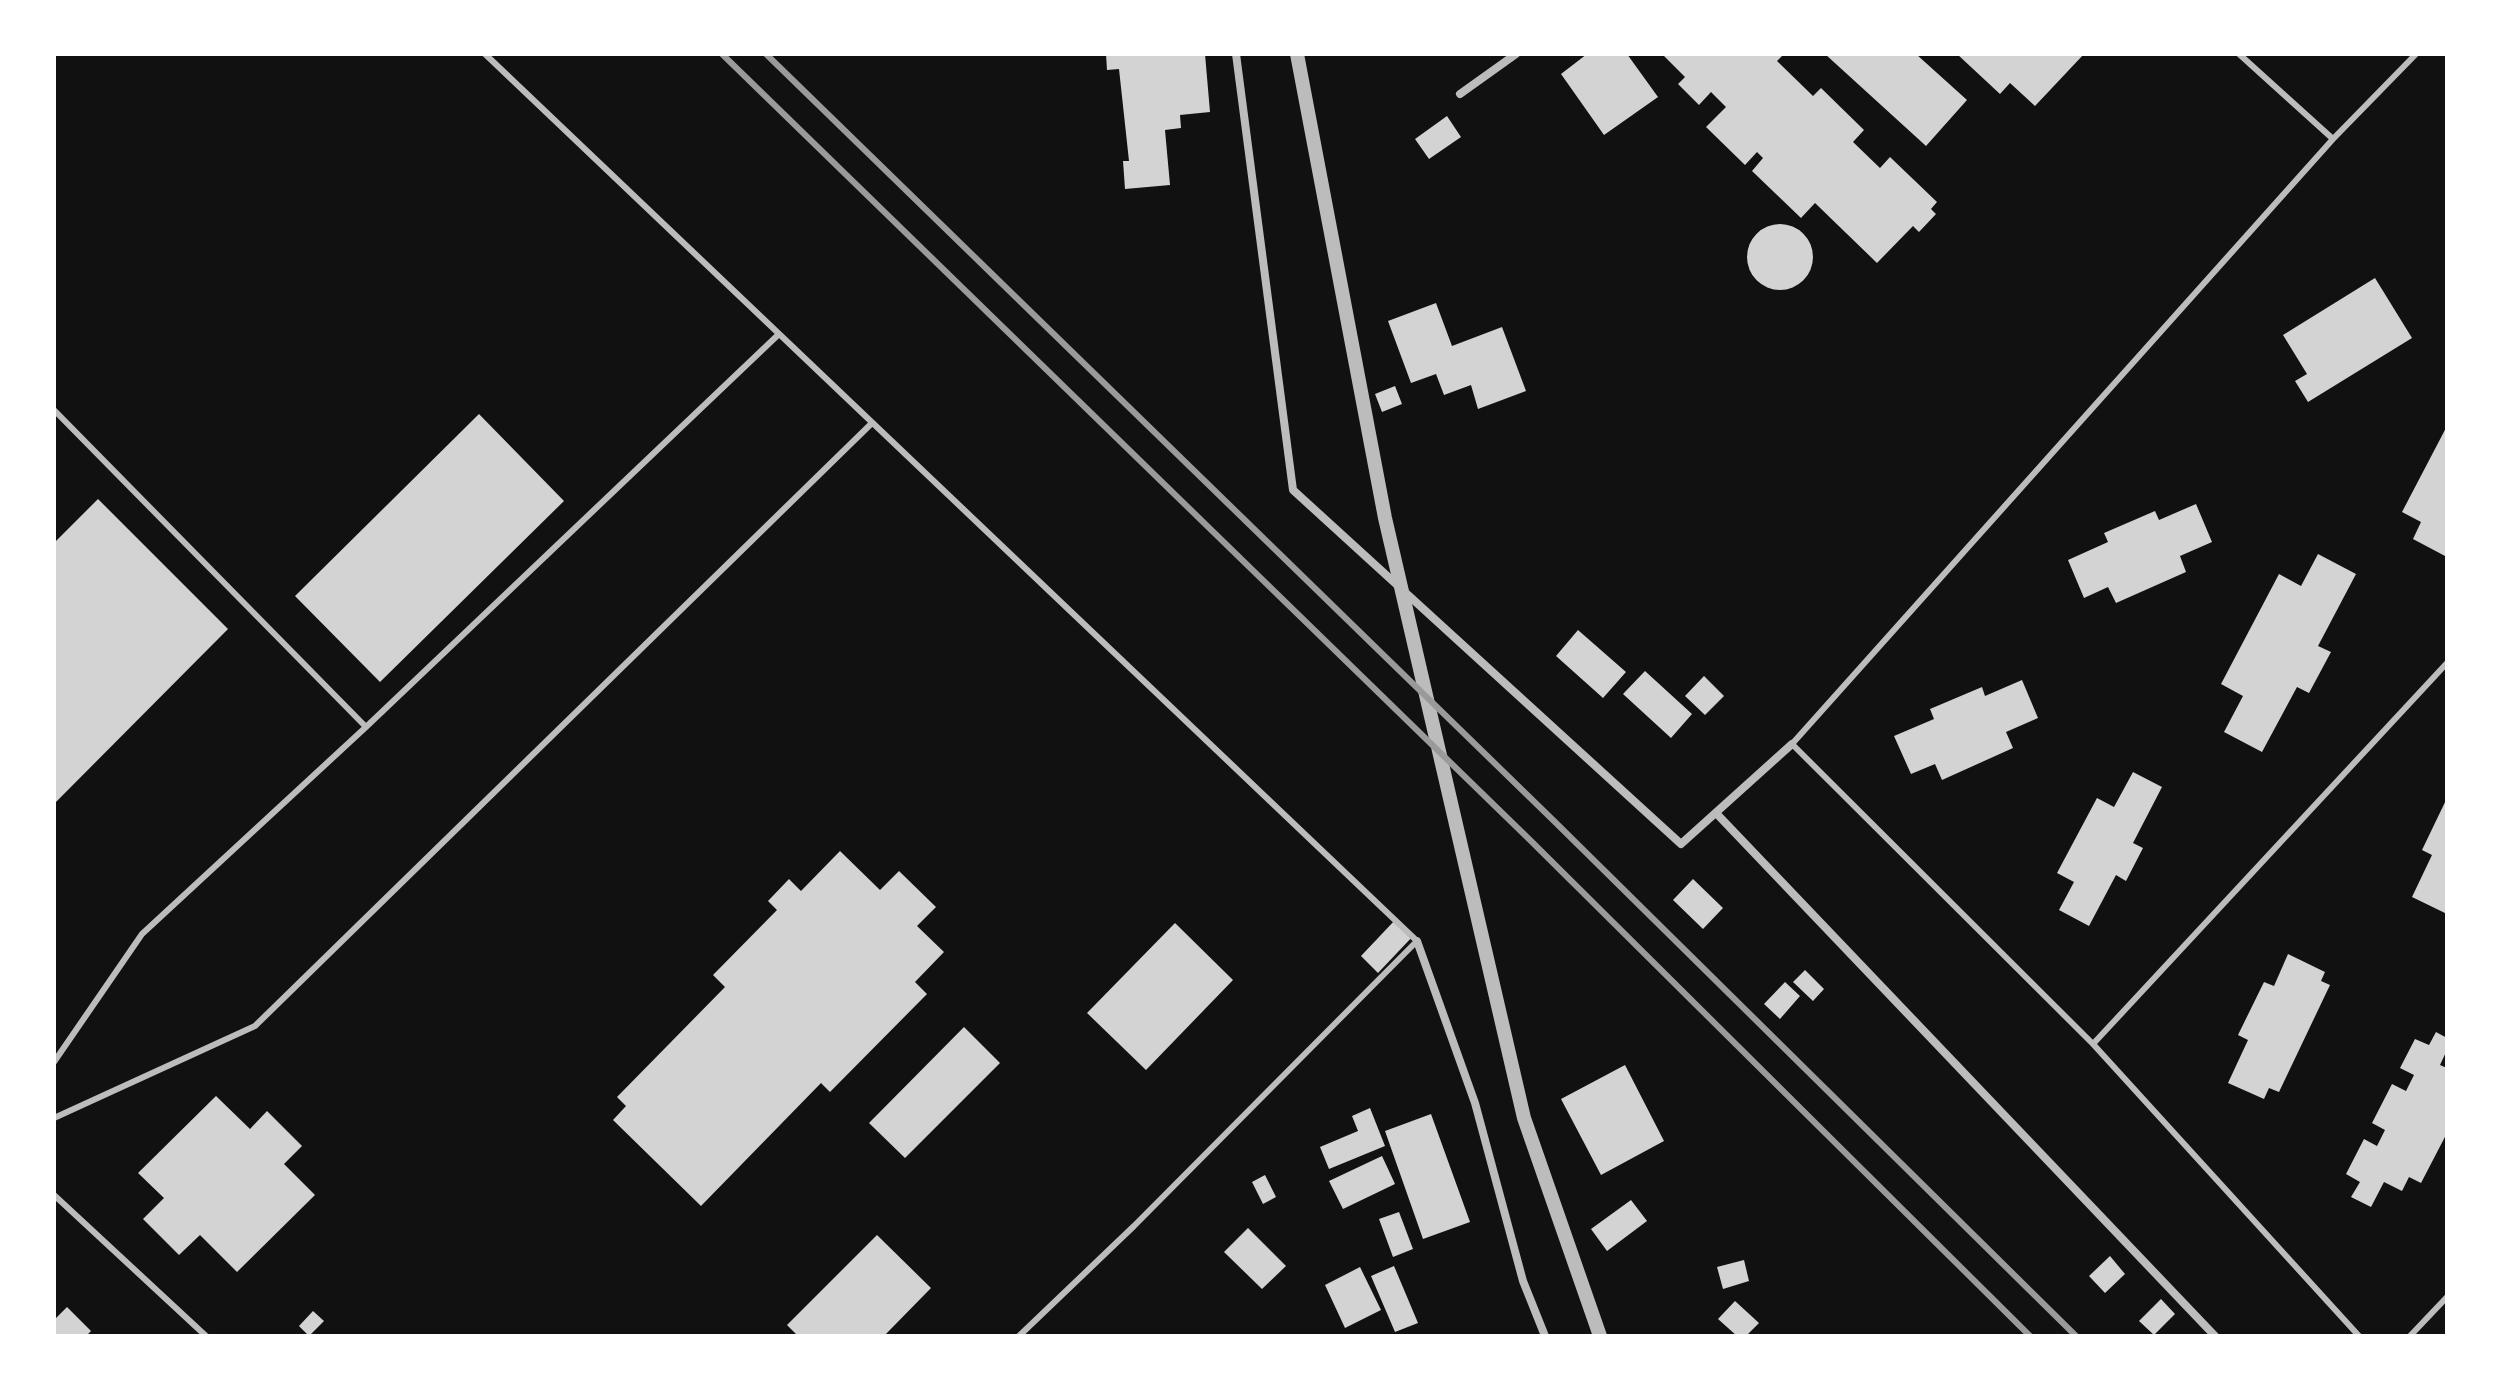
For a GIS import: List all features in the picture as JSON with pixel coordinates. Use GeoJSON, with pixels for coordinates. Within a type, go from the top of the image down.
{"type":"FeatureCollection","features":[{"type":"Feature","properties":{"kind":"street"},"geometry":{"type":"LineString","coordinates":[[1236,54],[1293,490],[1681,844],[1792,744]]}},
{"type":"Feature","properties":{"kind":"street"},"geometry":{"type":"LineString","coordinates":[[1297,54],[1385,518],[1524,1118],[1600,1336]]}},
{"type":"Feature","properties":{"kind":"street"},"geometry":{"type":"LineString","coordinates":[[1460,94],[1516,54]]}},
{"type":"Feature","properties":{"kind":"street"},"geometry":{"type":"LineString","coordinates":[[1716,813],[2215,1336]]}},
{"type":"Feature","properties":{"kind":"street"},"geometry":{"type":"LineString","coordinates":[[1417,941],[1475,1103],[1523,1281],[1545,1336]]}},
{"type":"Feature","properties":{"kind":"lane"},"geometry":{"type":"LineString","coordinates":[[485,54],[1417,941],[1134,1226],[1019,1336]]}},
{"type":"Feature","properties":{"kind":"lane"},"geometry":{"type":"LineString","coordinates":[[2239,54],[2333,139]]}},
{"type":"Feature","properties":{"kind":"lane"},"geometry":{"type":"LineString","coordinates":[[2359,1336],[2093,1044],[1792,744],[2333,139],[2416,54]]}},
{"type":"Feature","properties":{"kind":"lane"},"geometry":{"type":"LineString","coordinates":[[54,1062],[142,934],[366,727],[779,334]]}},
{"type":"Feature","properties":{"kind":"lane"},"geometry":{"type":"LineString","coordinates":[[54,410],[366,727]]}},
{"type":"Feature","properties":{"kind":"lane"},"geometry":{"type":"LineString","coordinates":[[54,1118],[255,1026],[872,423]]}},
{"type":"Feature","properties":{"kind":"lane"},"geometry":{"type":"LineString","coordinates":[[2093,1044],[2447,663]]}},
{"type":"Feature","properties":{"kind":"lane"},"geometry":{"type":"LineString","coordinates":[[54,1195],[206,1336]]}},
{"type":"Feature","properties":{"kind":"lane"},"geometry":{"type":"LineString","coordinates":[[2410,1336],[2447,1297]]}},
{"type":"Feature","properties":{"kind":"building"},"geometry":{"type":"Polygon","coordinates":[[[1106,54],[1205,54],[1210,112],[1180,115],[1181,128],[1165,130],[1170,185],[1125,189],[1123,161],[1129,161],[1119,69],[1107,70],[1106,54]]]}},
{"type":"Feature","properties":{"kind":"building"},"geometry":{"type":"Polygon","coordinates":[[[1587,54],[1627,54],[1658,97],[1604,135],[1561,74],[1587,54]]]}},
{"type":"Feature","properties":{"kind":"building"},"geometry":{"type":"Polygon","coordinates":[[[1662,54],[1784,54],[1777,61],[1813,96],[1821,88],[1864,130],[1853,142],[1880,168],[1890,157],[1937,202],[1931,209],[1936,214],[1919,232],[1913,226],[1877,263],[1815,203],[1801,218],[1752,171],[1763,158],[1757,152],[1745,165],[1706,127],[1726,107],[1711,92],[1699,105],[1678,84],[1685,77],[1662,54]]]}},
{"type":"Feature","properties":{"kind":"building"},"geometry":{"type":"Polygon","coordinates":[[[1825,54],[1916,54],[1967,100],[1926,146],[1825,54]]]}},
{"type":"Feature","properties":{"kind":"building"},"geometry":{"type":"Polygon","coordinates":[[[1957,54],[2084,54],[2035,106],[2010,83],[2000,94],[1957,54]]]}},
{"type":"Feature","properties":{"kind":"building"},"geometry":{"type":"Polygon","coordinates":[[[1447,116],[1461,137],[1429,159],[1415,139],[1447,116]]]}},
{"type":"Feature","properties":{"kind":"building"},"geometry":{"type":"Polygon","coordinates":[[[1773,224],[1787,224],[1799,229],[1808,238],[1813,257],[1811,270],[1804,281],[1787,290],[1773,290],[1761,285],[1752,276],[1747,264],[1747,250],[1752,238],[1761,229],[1773,224]]]}},
{"type":"Feature","properties":{"kind":"building"},"geometry":{"type":"Polygon","coordinates":[[[2375,278],[2412,338],[2308,402],[2295,381],[2307,374],[2283,335],[2375,278]]]}},
{"type":"Feature","properties":{"kind":"building"},"geometry":{"type":"Polygon","coordinates":[[[1436,303],[1452,346],[1502,327],[1526,391],[1478,409],[1471,385],[1444,395],[1436,374],[1411,383],[1388,321],[1436,303]]]}},
{"type":"Feature","properties":{"kind":"building"},"geometry":{"type":"Polygon","coordinates":[[[1395,386],[1402,404],[1382,412],[1375,394],[1395,386]]]}},
{"type":"Feature","properties":{"kind":"building"},"geometry":{"type":"Polygon","coordinates":[[[479,414],[564,501],[380,682],[295,596],[479,414]]]}},
{"type":"Feature","properties":{"kind":"building"},"geometry":{"type":"Polygon","coordinates":[[[2447,426],[2445,556],[2413,539],[2421,522],[2402,512],[2447,426]]]}},
{"type":"Feature","properties":{"kind":"building"},"geometry":{"type":"Polygon","coordinates":[[[98,499],[228,629],[54,804],[54,543],[98,499]]]}},
{"type":"Feature","properties":{"kind":"building"},"geometry":{"type":"Polygon","coordinates":[[[2196,504],[2212,542],[2180,556],[2186,572],[2116,603],[2108,587],[2084,598],[2068,560],[2108,542],[2104,533],[2155,511],[2159,520],[2196,504]]]}},
{"type":"Feature","properties":{"kind":"building"},"geometry":{"type":"Polygon","coordinates":[[[2318,554],[2356,574],[2318,646],[2331,652],[2309,693],[2297,687],[2262,752],[2224,732],[2243,696],[2221,684],[2279,574],[2301,586],[2318,554]]]}},
{"type":"Feature","properties":{"kind":"building"},"geometry":{"type":"Polygon","coordinates":[[[1578,630],[1626,672],[1603,698],[1556,656],[1578,630]]]}},
{"type":"Feature","properties":{"kind":"building"},"geometry":{"type":"Polygon","coordinates":[[[1645,671],[1692,714],[1671,738],[1623,694],[1645,671]]]}},
{"type":"Feature","properties":{"kind":"building"},"geometry":{"type":"Polygon","coordinates":[[[1704,676],[1724,696],[1705,715],[1685,696],[1704,676]]]}},
{"type":"Feature","properties":{"kind":"building"},"geometry":{"type":"Polygon","coordinates":[[[2022,680],[2038,718],[2006,732],[2013,748],[1942,780],[1935,764],[1911,774],[1894,736],[1934,719],[1930,709],[1982,687],[1985,696],[2022,680]]]}},
{"type":"Feature","properties":{"kind":"building"},"geometry":{"type":"Polygon","coordinates":[[[2133,772],[2162,787],[2133,843],[2143,848],[2126,881],[2116,875],[2089,926],[2059,910],[2074,882],[2057,873],[2097,798],[2114,807],[2133,772]]]}},
{"type":"Feature","properties":{"kind":"building"},"geometry":{"type":"Polygon","coordinates":[[[2447,798],[2447,914],[2412,897],[2432,855],[2422,850],[2447,798]]]}},
{"type":"Feature","properties":{"kind":"building"},"geometry":{"type":"Polygon","coordinates":[[[840,851],[880,890],[899,871],[936,907],[917,926],[944,952],[915,982],[927,994],[830,1092],[821,1083],[701,1206],[613,1120],[626,1106],[617,1097],[725,987],[713,975],[777,910],[768,901],[789,879],[801,891],[840,851]]]}},
{"type":"Feature","properties":{"kind":"building"},"geometry":{"type":"Polygon","coordinates":[[[1693,879],[1723,908],[1703,929],[1673,900],[1693,879]]]}},
{"type":"Feature","properties":{"kind":"building"},"geometry":{"type":"Polygon","coordinates":[[[1396,919],[1414,935],[1378,973],[1361,956],[1396,919]]]}},
{"type":"Feature","properties":{"kind":"building"},"geometry":{"type":"Polygon","coordinates":[[[1175,923],[1233,980],[1146,1070],[1087,1013],[1175,923]]]}},
{"type":"Feature","properties":{"kind":"building"},"geometry":{"type":"Polygon","coordinates":[[[2288,954],[2325,972],[2321,981],[2330,985],[2279,1092],[2269,1088],[2264,1099],[2228,1083],[2248,1040],[2238,1035],[2264,982],[2274,986],[2288,954]]]}},
{"type":"Feature","properties":{"kind":"building"},"geometry":{"type":"Polygon","coordinates":[[[1805,970],[1824,989],[1813,1001],[1793,982],[1805,970]]]}},
{"type":"Feature","properties":{"kind":"building"},"geometry":{"type":"Polygon","coordinates":[[[1785,982],[1800,996],[1780,1019],[1764,1004],[1785,982]]]}},
{"type":"Feature","properties":{"kind":"building"},"geometry":{"type":"Polygon","coordinates":[[[964,1027],[1000,1063],[905,1158],[869,1123],[964,1027]]]}},
{"type":"Feature","properties":{"kind":"building"},"geometry":{"type":"Polygon","coordinates":[[[2436,1032],[2447,1038],[2447,1050],[2440,1065],[2447,1068],[2447,1133],[2421,1183],[2409,1177],[2402,1191],[2384,1182],[2371,1207],[2351,1197],[2360,1182],[2346,1174],[2364,1139],[2377,1146],[2385,1130],[2372,1123],[2392,1084],[2406,1091],[2414,1075],[2400,1068],[2415,1039],[2429,1045],[2436,1032]]]}},
{"type":"Feature","properties":{"kind":"building"},"geometry":{"type":"Polygon","coordinates":[[[1625,1065],[1664,1141],[1601,1175],[1561,1099],[1625,1065]]]}},
{"type":"Feature","properties":{"kind":"building"},"geometry":{"type":"Polygon","coordinates":[[[216,1096],[250,1129],[267,1111],[302,1146],[284,1164],[315,1195],[237,1272],[200,1235],[179,1255],[143,1219],[164,1198],[138,1173],[216,1096]]]}},
{"type":"Feature","properties":{"kind":"building"},"geometry":{"type":"Polygon","coordinates":[[[1370,1108],[1385,1146],[1329,1169],[1320,1147],[1358,1131],[1352,1116],[1370,1108]]]}},
{"type":"Feature","properties":{"kind":"building"},"geometry":{"type":"Polygon","coordinates":[[[1431,1114],[1470,1222],[1423,1239],[1385,1131],[1431,1114]]]}},
{"type":"Feature","properties":{"kind":"building"},"geometry":{"type":"Polygon","coordinates":[[[1382,1156],[1395,1184],[1343,1209],[1329,1181],[1382,1156]]]}},
{"type":"Feature","properties":{"kind":"building"},"geometry":{"type":"Polygon","coordinates":[[[1265,1175],[1276,1197],[1263,1204],[1252,1182],[1265,1175]]]}},
{"type":"Feature","properties":{"kind":"building"},"geometry":{"type":"Polygon","coordinates":[[[1631,1200],[1647,1221],[1607,1251],[1591,1229],[1631,1200]]]}},
{"type":"Feature","properties":{"kind":"building"},"geometry":{"type":"Polygon","coordinates":[[[1399,1212],[1413,1249],[1393,1257],[1379,1219],[1399,1212]]]}},
{"type":"Feature","properties":{"kind":"building"},"geometry":{"type":"Polygon","coordinates":[[[1248,1228],[1286,1266],[1262,1289],[1224,1252],[1248,1228]]]}},
{"type":"Feature","properties":{"kind":"building"},"geometry":{"type":"Polygon","coordinates":[[[877,1235],[931,1288],[884,1336],[798,1336],[787,1325],[877,1235]]]}},
{"type":"Feature","properties":{"kind":"building"},"geometry":{"type":"Polygon","coordinates":[[[2110,1256],[2125,1274],[2105,1293],[2089,1276],[2110,1256]]]}},
{"type":"Feature","properties":{"kind":"building"},"geometry":{"type":"Polygon","coordinates":[[[1744,1260],[1749,1281],[1723,1289],[1717,1267],[1744,1260]]]}},
{"type":"Feature","properties":{"kind":"building"},"geometry":{"type":"Polygon","coordinates":[[[1394,1266],[1418,1323],[1395,1332],[1371,1276],[1394,1266]]]}},
{"type":"Feature","properties":{"kind":"building"},"geometry":{"type":"Polygon","coordinates":[[[1360,1267],[1381,1310],[1345,1328],[1325,1285],[1360,1267]]]}},
{"type":"Feature","properties":{"kind":"building"},"geometry":{"type":"Polygon","coordinates":[[[2161,1299],[2175,1314],[2154,1335],[2139,1321],[2161,1299]]]}},
{"type":"Feature","properties":{"kind":"building"},"geometry":{"type":"Polygon","coordinates":[[[1735,1301],[1759,1323],[1746,1336],[1737,1336],[1718,1319],[1735,1301]]]}},
{"type":"Feature","properties":{"kind":"building"},"geometry":{"type":"Polygon","coordinates":[[[67,1307],[91,1331],[86,1336],[54,1336],[54,1320],[67,1307]]]}},
{"type":"Feature","properties":{"kind":"building"},"geometry":{"type":"Polygon","coordinates":[[[313,1311],[324,1321],[309,1336],[299,1326],[313,1311]]]}},
{"type":"Feature","properties":{"kind":"railway"},"geometry":{"type":"LineString","coordinates":[[722,54],[1531,841],[2030,1336]]}},
{"type":"Feature","properties":{"kind":"railway"},"geometry":{"type":"LineString","coordinates":[[766,54],[1554,821],[2076,1336]]}}]}
